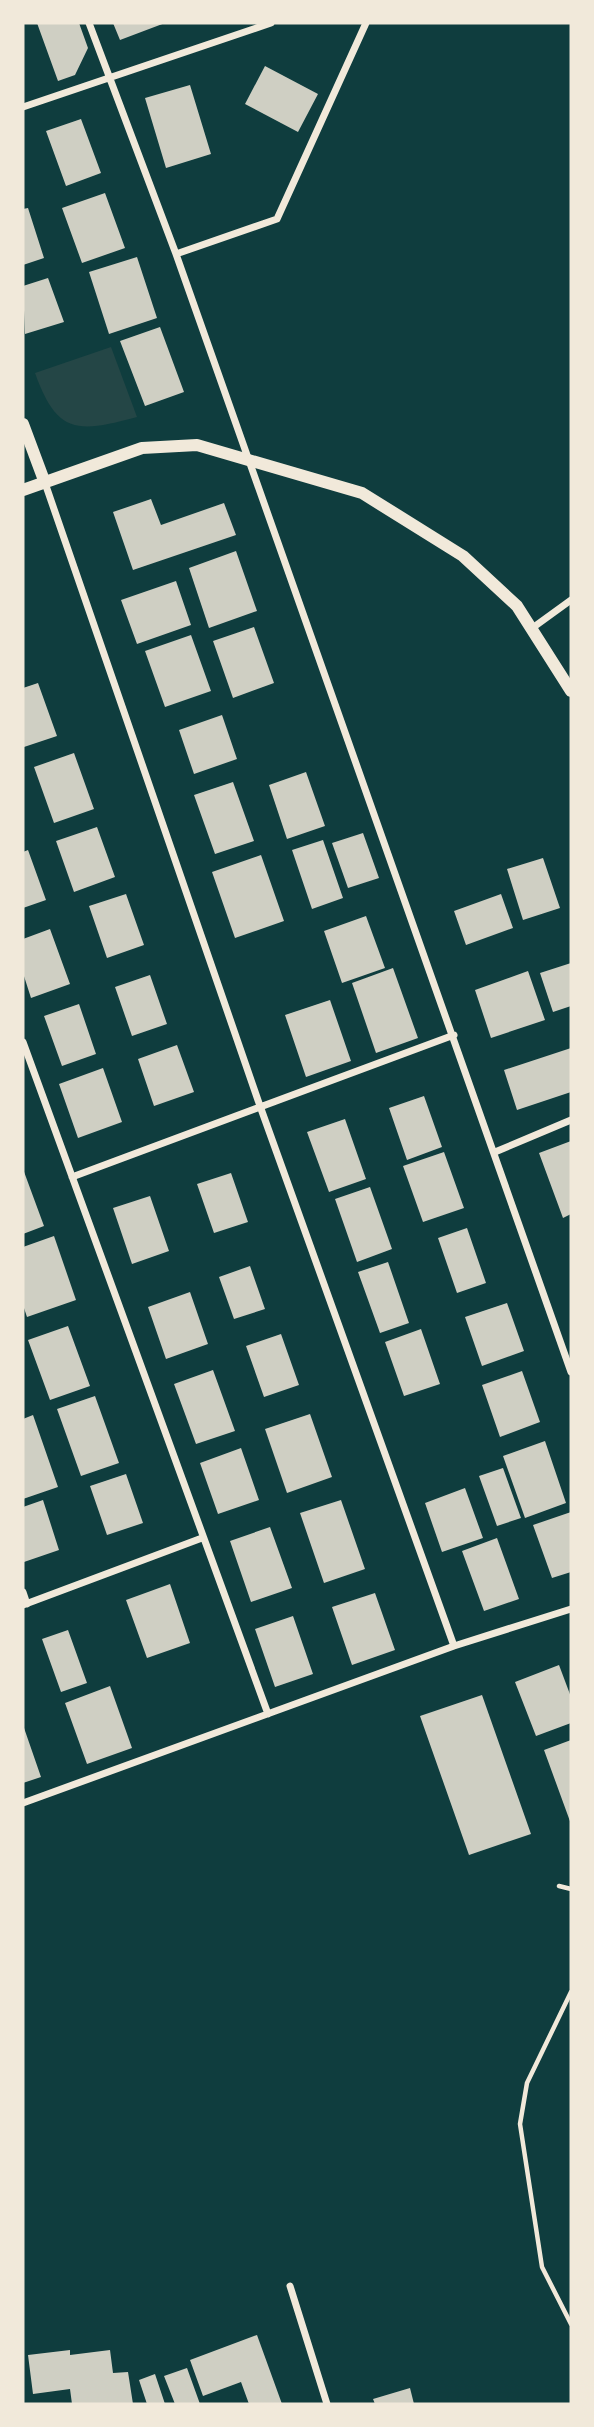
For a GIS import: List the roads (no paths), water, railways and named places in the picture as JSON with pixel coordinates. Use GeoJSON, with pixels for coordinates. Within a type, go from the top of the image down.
{"type":"FeatureCollection","features":[{"type":"Feature","properties":{"kind":"street"},"geometry":{"type":"LineString","coordinates":[[89,23],[176,254],[571,1372]]}},
{"type":"Feature","properties":{"kind":"street"},"geometry":{"type":"LineString","coordinates":[[23,107],[271,23]]}},
{"type":"Feature","properties":{"kind":"street"},"geometry":{"type":"LineString","coordinates":[[176,254],[276,219],[366,23]]}},
{"type":"Feature","properties":{"kind":"street"},"geometry":{"type":"LineString","coordinates":[[23,424],[260,1106],[454,1646]]}},
{"type":"Feature","properties":{"kind":"street"},"geometry":{"type":"LineString","coordinates":[[23,490],[142,448],[197,445],[362,493],[463,556],[517,606],[571,691]]}},
{"type":"Feature","properties":{"kind":"street"},"geometry":{"type":"LineString","coordinates":[[531,629],[571,600]]}},
{"type":"Feature","properties":{"kind":"street"},"geometry":{"type":"LineString","coordinates":[[72,1177],[454,1035]]}},
{"type":"Feature","properties":{"kind":"street"},"geometry":{"type":"LineString","coordinates":[[23,1042],[268,1714]]}},
{"type":"Feature","properties":{"kind":"street"},"geometry":{"type":"LineString","coordinates":[[495,1152],[571,1120]]}},
{"type":"Feature","properties":{"kind":"street"},"geometry":{"type":"LineString","coordinates":[[23,1592],[25,1604],[202,1538]]}},
{"type":"Feature","properties":{"kind":"street"},"geometry":{"type":"LineString","coordinates":[[23,1803],[454,1646],[571,1609]]}},
{"type":"Feature","properties":{"kind":"street"},"geometry":{"type":"LineString","coordinates":[[290,2286],[327,2404]]}}]}
